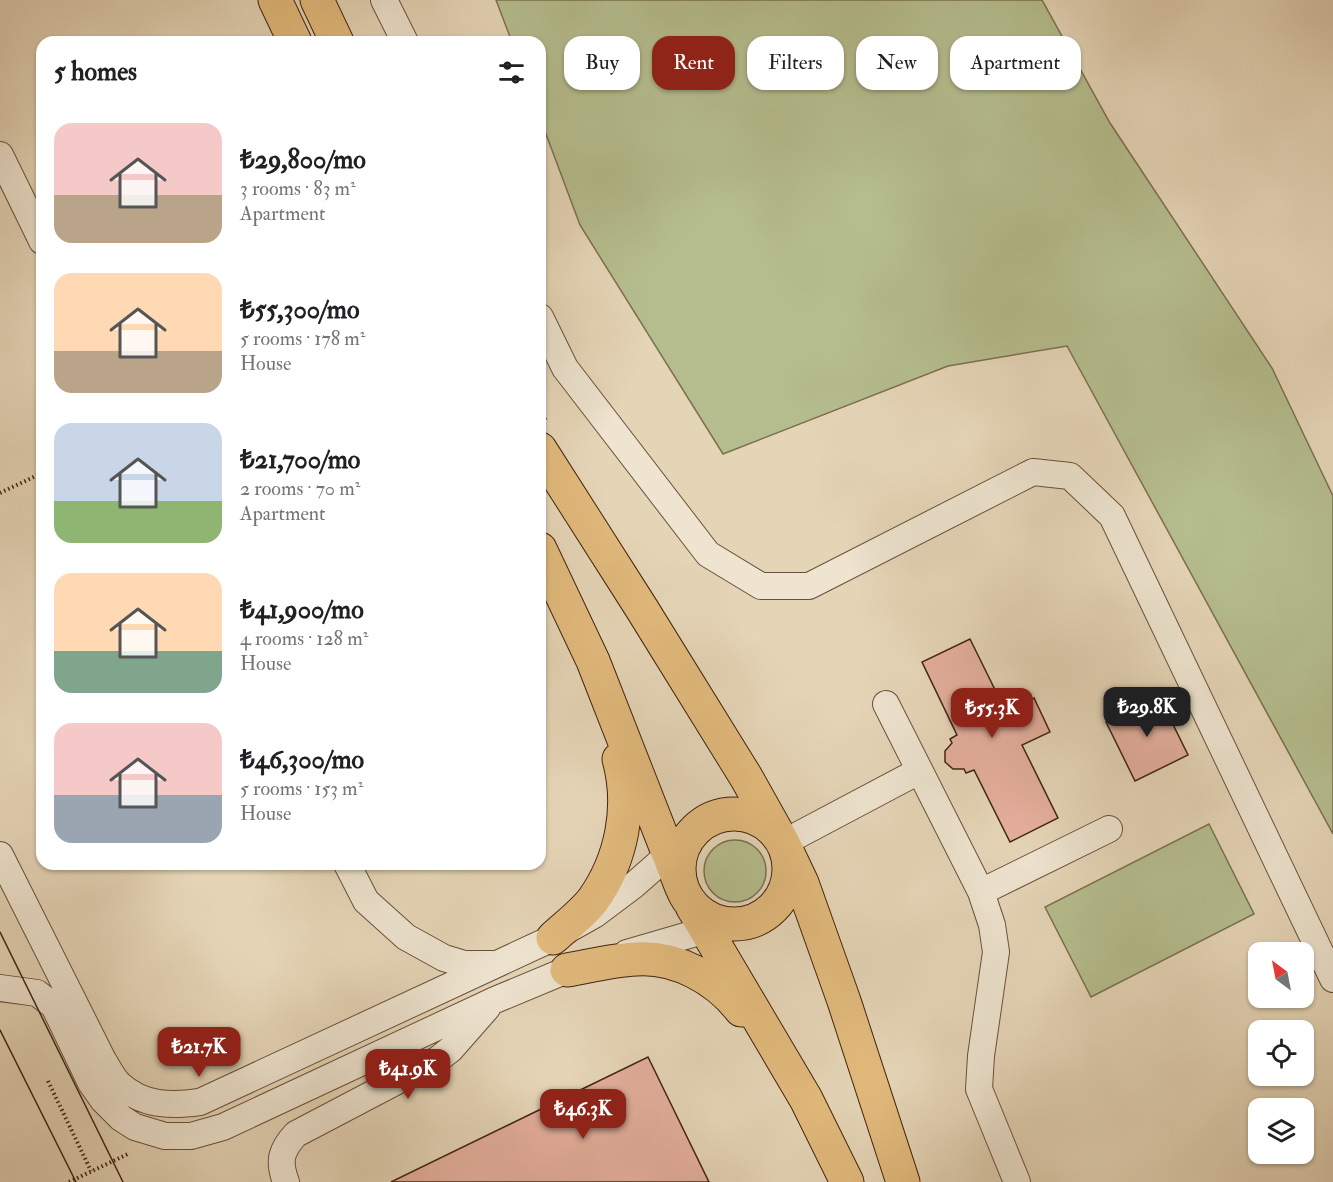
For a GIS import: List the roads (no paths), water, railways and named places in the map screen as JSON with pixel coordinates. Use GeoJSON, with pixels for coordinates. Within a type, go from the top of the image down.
{"type":"FeatureCollection","features":[{"type":"Feature","properties":{"kind":"main road"},"geometry":{"type":"LineString","coordinates":[[275,0],[292,36]]}},
{"type":"Feature","properties":{"kind":"main road"},"geometry":{"type":"LineString","coordinates":[[316,0],[334,36]]}},
{"type":"Feature","properties":{"kind":"main road"},"geometry":{"type":"LineString","coordinates":[[546,458],[746,777],[783,843],[801,883],[840,990],[903,1182]]}},
{"type":"Feature","properties":{"kind":"main road"},"geometry":{"type":"LineString","coordinates":[[546,561],[680,844],[693,907],[806,1099],[847,1182]]}},
{"type":"Feature","properties":{"kind":"main road"},"geometry":{"type":"LineString","coordinates":[[553,938],[591,902],[603,884],[617,856],[622,830],[624,795],[621,766],[594,661]]}},
{"type":"Feature","properties":{"kind":"main road"},"geometry":{"type":"LineString","coordinates":[[680,844],[706,822],[723,815],[740,814],[757,819],[772,829],[783,843],[789,859],[789,876],[784,894],[774,908],[760,918],[741,924],[723,923],[705,916],[693,907]]}},
{"type":"Feature","properties":{"kind":"main road"},"geometry":{"type":"LineString","coordinates":[[567,970],[637,958],[660,960],[696,972],[712,981],[735,1002],[806,1099]]}},
{"type":"Feature","properties":{"kind":"street"},"geometry":{"type":"LineString","coordinates":[[384,0],[402,36]]}},
{"type":"Feature","properties":{"kind":"street"},"geometry":{"type":"LineString","coordinates":[[0,155],[36,229]]}},
{"type":"Feature","properties":{"kind":"street"},"geometry":{"type":"LineString","coordinates":[[546,329],[565,368],[708,554],[761,586],[809,586],[1032,472],[1070,476],[1112,516],[1333,979]]}},
{"type":"Feature","properties":{"kind":"street"},"geometry":{"type":"LineString","coordinates":[[886,704],[981,892],[992,925],[996,952],[981,1056],[979,1089],[1017,1182]]}},
{"type":"Feature","properties":{"kind":"street"},"geometry":{"type":"LineString","coordinates":[[783,843],[920,771]]}},
{"type":"Feature","properties":{"kind":"street"},"geometry":{"type":"LineString","coordinates":[[981,892],[1109,829]]}},
{"type":"Feature","properties":{"kind":"street"},"geometry":{"type":"LineString","coordinates":[[0,855],[103,1060],[118,1083],[138,1097],[172,1105],[200,1102],[553,938],[594,915],[680,844]]}},
{"type":"Feature","properties":{"kind":"street"},"geometry":{"type":"LineString","coordinates":[[350,870],[366,901],[406,937],[444,958],[464,964],[498,963]]}},
{"type":"Feature","properties":{"kind":"street"},"geometry":{"type":"LineString","coordinates":[[0,988],[37,993],[54,1006],[91,1083],[103,1100],[121,1118],[135,1127],[165,1136],[191,1136],[223,1127],[495,1000],[567,970],[693,907]]}},
{"type":"Feature","properties":{"kind":"street"},"geometry":{"type":"LineString","coordinates":[[286,1182],[282,1171],[282,1160],[285,1146],[296,1134],[437,1060],[495,1000]]}},
{"type":"Feature","properties":{"kind":"tram line"},"geometry":{"type":"LineString","coordinates":[[0,932],[123,1182]]}},
{"type":"Feature","properties":{"kind":"tram line"},"geometry":{"type":"LineString","coordinates":[[0,1030],[76,1182]]}}]}
